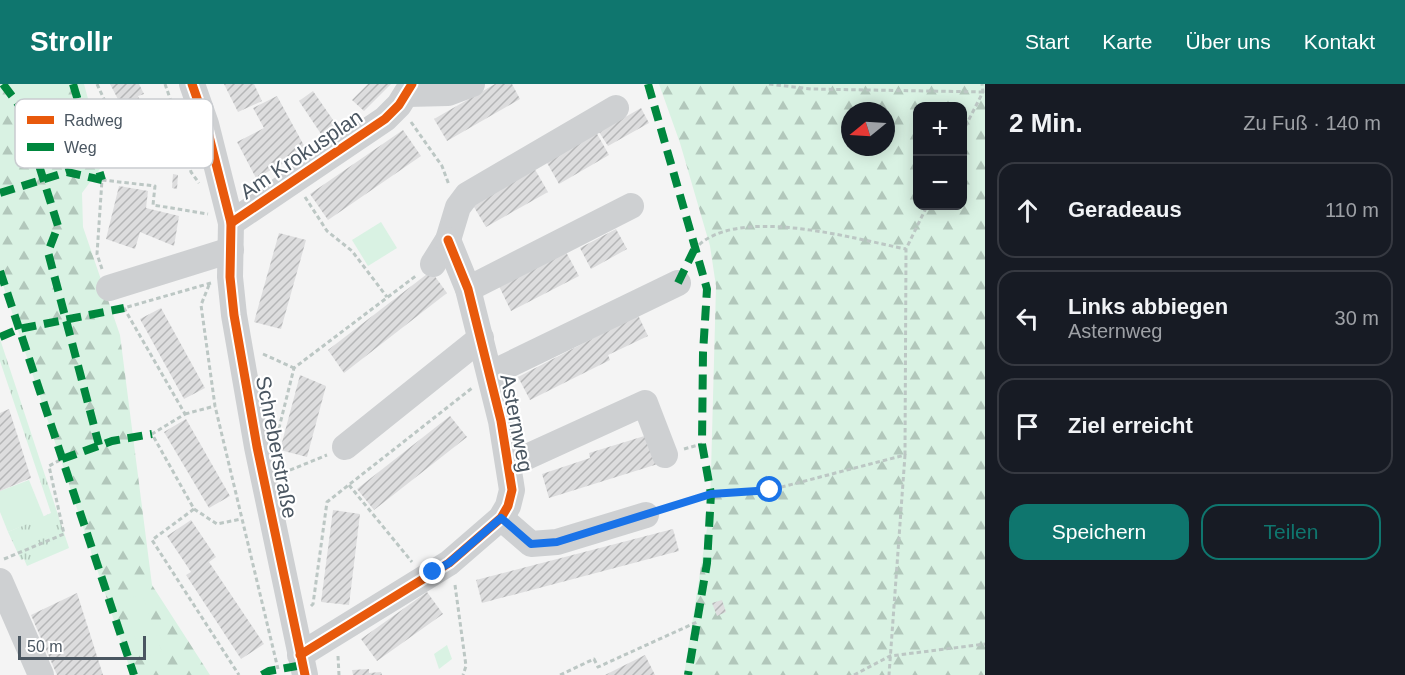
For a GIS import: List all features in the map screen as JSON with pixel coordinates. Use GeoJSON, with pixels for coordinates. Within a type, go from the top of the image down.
{"type":"FeatureCollection","features":[{"type":"Feature","properties":{"kind":"street","name":"Am Krokusplan"},"geometry":{"type":"LineString","coordinates":[[192,84],[197,99]]}},
{"type":"Feature","properties":{"kind":"street"},"geometry":{"type":"LineString","coordinates":[[406,94],[448,93],[472,84]]}},
{"type":"Feature","properties":{"kind":"street","name":"Am Krokusplan"},"geometry":{"type":"LineString","coordinates":[[213,152],[231,223],[295,182],[385,119],[406,94]]}},
{"type":"Feature","properties":{"kind":"street"},"geometry":{"type":"LineString","coordinates":[[433,264],[448,240],[458,207],[467,195],[616,108]]}},
{"type":"Feature","properties":{"kind":"street"},"geometry":{"type":"LineString","coordinates":[[468,289],[631,206]]}},
{"type":"Feature","properties":{"kind":"street","name":"Schreberstraße"},"geometry":{"type":"LineString","coordinates":[[231,223],[223,251],[220,280],[239,343],[261,467],[303,665]]}},
{"type":"Feature","properties":{"kind":"street","name":"Asternweg"},"geometry":{"type":"LineString","coordinates":[[303,665],[425,577],[449,563],[501,518],[508,506],[512,490],[509,465],[490,374],[468,289],[448,240]]}},
{"type":"Feature","properties":{"kind":"street"},"geometry":{"type":"LineString","coordinates":[[109,288],[223,251]]}},
{"type":"Feature","properties":{"kind":"street"},"geometry":{"type":"LineString","coordinates":[[490,374],[678,283]]}},
{"type":"Feature","properties":{"kind":"street"},"geometry":{"type":"LineString","coordinates":[[345,447],[481,338]]}},
{"type":"Feature","properties":{"kind":"street"},"geometry":{"type":"LineString","coordinates":[[509,465],[645,403],[665,455]]}},
{"type":"Feature","properties":{"kind":"street"},"geometry":{"type":"LineString","coordinates":[[501,518],[531,544],[557,542],[646,515]]}},
{"type":"Feature","properties":{"kind":"street"},"geometry":{"type":"LineString","coordinates":[[0,581],[41,675]]}},
{"type":"Feature","properties":{"kind":"path"},"geometry":{"type":"LineString","coordinates":[[97,84],[104,99]]}},
{"type":"Feature","properties":{"kind":"path"},"geometry":{"type":"LineString","coordinates":[[165,84],[170,99]]}},
{"type":"Feature","properties":{"kind":"path"},"geometry":{"type":"LineString","coordinates":[[769,84],[811,89],[984,92]]}},
{"type":"Feature","properties":{"kind":"path"},"geometry":{"type":"LineString","coordinates":[[967,125],[984,92],[982,84]]}},
{"type":"Feature","properties":{"kind":"path"},"geometry":{"type":"LineString","coordinates":[[406,94],[458,207]]}},
{"type":"Feature","properties":{"kind":"path"},"geometry":{"type":"LineString","coordinates":[[190,168],[196,183],[205,186]]}},
{"type":"Feature","properties":{"kind":"path"},"geometry":{"type":"LineString","coordinates":[[109,288],[97,254],[102,180],[155,186],[153,205],[212,214],[211,204]]}},
{"type":"Feature","properties":{"kind":"path"},"geometry":{"type":"LineString","coordinates":[[295,182],[327,231],[352,251],[387,297]]}},
{"type":"Feature","properties":{"kind":"path"},"geometry":{"type":"LineString","coordinates":[[889,675],[905,455],[906,249],[925,210]]}},
{"type":"Feature","properties":{"kind":"path"},"geometry":{"type":"LineString","coordinates":[[694,250],[702,240],[735,228],[794,227],[906,249]]}},
{"type":"Feature","properties":{"kind":"path"},"geometry":{"type":"LineString","coordinates":[[220,280],[216,266],[223,251]]}},
{"type":"Feature","properties":{"kind":"path"},"geometry":{"type":"LineString","coordinates":[[261,467],[273,452],[294,368],[433,264]]}},
{"type":"Feature","properties":{"kind":"path"},"geometry":{"type":"LineString","coordinates":[[220,280],[201,305],[215,406],[278,669]]}},
{"type":"Feature","properties":{"kind":"path"},"geometry":{"type":"LineString","coordinates":[[185,414],[124,308],[220,280]]}},
{"type":"Feature","properties":{"kind":"path"},"geometry":{"type":"LineString","coordinates":[[239,343],[294,368]]}},
{"type":"Feature","properties":{"kind":"path"},"geometry":{"type":"LineString","coordinates":[[306,608],[313,604],[327,502],[490,374]]}},
{"type":"Feature","properties":{"kind":"path"},"geometry":{"type":"LineString","coordinates":[[215,406],[185,414],[152,434],[194,509],[217,525],[241,519]]}},
{"type":"Feature","properties":{"kind":"path"},"geometry":{"type":"LineString","coordinates":[[261,467],[305,465],[345,447]]}},
{"type":"Feature","properties":{"kind":"path"},"geometry":{"type":"LineString","coordinates":[[646,515],[711,494],[770,490],[905,455]]}},
{"type":"Feature","properties":{"kind":"path"},"geometry":{"type":"LineString","coordinates":[[0,561],[64,534],[49,466],[62,459]]}},
{"type":"Feature","properties":{"kind":"path"},"geometry":{"type":"LineString","coordinates":[[349,485],[425,577]]}},
{"type":"Feature","properties":{"kind":"path"},"geometry":{"type":"LineString","coordinates":[[194,509],[152,540],[239,675]]}},
{"type":"Feature","properties":{"kind":"path"},"geometry":{"type":"LineString","coordinates":[[449,563],[464,633],[466,666],[463,675]]}},
{"type":"Feature","properties":{"kind":"path"},"geometry":{"type":"LineString","coordinates":[[560,675],[594,658],[598,667],[697,622]]}},
{"type":"Feature","properties":{"kind":"path"},"geometry":{"type":"LineString","coordinates":[[854,675],[890,656],[985,644]]}},
{"type":"Feature","properties":{"kind":"path"},"geometry":{"type":"LineString","coordinates":[[339,648],[337,664],[339,675]]}},
{"type":"Feature","properties":{"kind":"green space"},"geometry":{"type":"Polygon","coordinates":[[[0,84],[84,84],[88,99],[15,99],[15,168],[101,168],[82,193],[83,227],[120,335],[152,585],[210,675],[132,675],[0,276],[0,84]]]}},
{"type":"Feature","properties":{"kind":"green space"},"geometry":{"type":"Polygon","coordinates":[[[21,84],[55,84],[59,97],[54,99],[26,99],[21,84]]]}},
{"type":"Feature","properties":{"kind":"green space"},"geometry":{"type":"Polygon","coordinates":[[[659,84],[985,84],[985,675],[684,675],[710,509],[716,286],[710,246],[680,143],[659,84]]]}},
{"type":"Feature","properties":{"kind":"green space"},"geometry":{"type":"Polygon","coordinates":[[[381,222],[397,248],[368,266],[352,240],[381,222]]]}},
{"type":"Feature","properties":{"kind":"green space"},"geometry":{"type":"Polygon","coordinates":[[[0,339],[69,548],[27,566],[24,559],[21,560],[8,532],[51,513],[0,361],[0,339]]]}},
{"type":"Feature","properties":{"kind":"green space"},"geometry":{"type":"Polygon","coordinates":[[[29,480],[44,517],[8,532],[0,512],[0,491],[29,480]]]}},
{"type":"Feature","properties":{"kind":"green space"},"geometry":{"type":"Polygon","coordinates":[[[142,594],[162,651],[142,658],[122,601],[142,594]]]}},
{"type":"Feature","properties":{"kind":"green space"},"geometry":{"type":"Polygon","coordinates":[[[447,645],[452,659],[439,669],[434,654],[447,645]]]}},
{"type":"Feature","properties":{"kind":"building"},"geometry":{"type":"Polygon","coordinates":[[[110,84],[139,84],[144,94],[138,96],[139,99],[118,99],[110,84]]]}},
{"type":"Feature","properties":{"kind":"building"},"geometry":{"type":"Polygon","coordinates":[[[224,84],[254,84],[262,101],[238,112],[224,84]]]}},
{"type":"Feature","properties":{"kind":"building"},"geometry":{"type":"Polygon","coordinates":[[[368,84],[391,84],[364,111],[352,100],[368,84]]]}},
{"type":"Feature","properties":{"kind":"building"},"geometry":{"type":"Polygon","coordinates":[[[495,84],[512,84],[520,99],[447,141],[434,119],[495,84]]]}},
{"type":"Feature","properties":{"kind":"building"},"geometry":{"type":"Polygon","coordinates":[[[313,91],[340,130],[325,140],[299,101],[313,91]]]}},
{"type":"Feature","properties":{"kind":"building"},"geometry":{"type":"Polygon","coordinates":[[[277,96],[307,151],[256,178],[237,142],[264,128],[253,108],[277,96]]]}},
{"type":"Feature","properties":{"kind":"building"},"geometry":{"type":"Polygon","coordinates":[[[641,108],[649,123],[608,146],[599,132],[641,108]]]}},
{"type":"Feature","properties":{"kind":"building"},"geometry":{"type":"Polygon","coordinates":[[[403,130],[421,156],[328,220],[310,194],[403,130]]]}},
{"type":"Feature","properties":{"kind":"building"},"geometry":{"type":"Polygon","coordinates":[[[596,132],[609,155],[559,184],[546,161],[596,132]]]}},
{"type":"Feature","properties":{"kind":"building"},"geometry":{"type":"Polygon","coordinates":[[[533,166],[548,192],[486,227],[471,202],[533,166]]]}},
{"type":"Feature","properties":{"kind":"building"},"geometry":{"type":"Polygon","coordinates":[[[173,174],[178,175],[177,189],[172,188],[173,174]]]}},
{"type":"Feature","properties":{"kind":"building"},"geometry":{"type":"Polygon","coordinates":[[[119,186],[148,191],[146,208],[179,216],[174,246],[140,232],[135,249],[106,239],[119,186]]]}},
{"type":"Feature","properties":{"kind":"building"},"geometry":{"type":"Polygon","coordinates":[[[616,229],[627,249],[591,269],[580,248],[616,229]]]}},
{"type":"Feature","properties":{"kind":"building"},"geometry":{"type":"Polygon","coordinates":[[[279,233],[306,240],[281,329],[254,322],[279,233]]]}},
{"type":"Feature","properties":{"kind":"building"},"geometry":{"type":"Polygon","coordinates":[[[566,252],[579,276],[511,311],[499,286],[566,252]]]}},
{"type":"Feature","properties":{"kind":"building"},"geometry":{"type":"Polygon","coordinates":[[[431,271],[447,293],[344,373],[328,350],[431,271]]]}},
{"type":"Feature","properties":{"kind":"building"},"geometry":{"type":"Polygon","coordinates":[[[161,308],[205,388],[184,399],[140,319],[161,308]]]}},
{"type":"Feature","properties":{"kind":"building"},"geometry":{"type":"Polygon","coordinates":[[[638,315],[648,336],[608,355],[610,360],[530,400],[518,377],[638,315]]]}},
{"type":"Feature","properties":{"kind":"building"},"geometry":{"type":"Polygon","coordinates":[[[300,375],[326,386],[307,457],[280,450],[300,375]]]}},
{"type":"Feature","properties":{"kind":"building"},"geometry":{"type":"Polygon","coordinates":[[[9,409],[31,478],[0,491],[0,413],[9,409]]]}},
{"type":"Feature","properties":{"kind":"building"},"geometry":{"type":"Polygon","coordinates":[[[450,416],[467,437],[374,510],[357,489],[450,416]]]}},
{"type":"Feature","properties":{"kind":"building"},"geometry":{"type":"Polygon","coordinates":[[[186,419],[230,496],[209,508],[164,432],[186,419]]]}},
{"type":"Feature","properties":{"kind":"building"},"geometry":{"type":"Polygon","coordinates":[[[651,434],[661,463],[549,498],[542,474],[590,458],[589,453],[651,434]]]}},
{"type":"Feature","properties":{"kind":"building"},"geometry":{"type":"Polygon","coordinates":[[[333,510],[360,514],[349,605],[321,602],[333,510]]]}},
{"type":"Feature","properties":{"kind":"building"},"geometry":{"type":"Polygon","coordinates":[[[191,520],[216,557],[209,562],[264,644],[241,659],[186,575],[191,572],[167,536],[191,520]]]}},
{"type":"Feature","properties":{"kind":"building"},"geometry":{"type":"Polygon","coordinates":[[[673,529],[679,551],[482,603],[476,580],[673,529]]]}},
{"type":"Feature","properties":{"kind":"building"},"geometry":{"type":"Polygon","coordinates":[[[427,592],[443,614],[377,661],[361,639],[427,592]]]}},
{"type":"Feature","properties":{"kind":"building"},"geometry":{"type":"Polygon","coordinates":[[[77,593],[103,675],[57,675],[31,615],[77,593]]]}},
{"type":"Feature","properties":{"kind":"building"},"geometry":{"type":"Polygon","coordinates":[[[722,600],[726,612],[717,616],[712,603],[722,600]]]}},
{"type":"Feature","properties":{"kind":"building"},"geometry":{"type":"Polygon","coordinates":[[[645,655],[655,675],[605,675],[645,655]]]}},
{"type":"Feature","properties":{"kind":"building"},"geometry":{"type":"Polygon","coordinates":[[[369,669],[369,673],[381,672],[382,675],[353,675],[352,670],[369,669]]]}},
{"type":"Feature","properties":{"kind":"marked path"},"geometry":{"type":"LineString","coordinates":[[3,84],[15,100]]}},
{"type":"Feature","properties":{"kind":"marked path"},"geometry":{"type":"LineString","coordinates":[[73,84],[78,99]]}},
{"type":"Feature","properties":{"kind":"marked path"},"geometry":{"type":"LineString","coordinates":[[648,84],[707,289],[703,353],[702,444],[711,494],[707,563],[688,675]]}},
{"type":"Feature","properties":{"kind":"marked path"},"geometry":{"type":"LineString","coordinates":[[40,168],[58,226],[48,252],[99,445]]}},
{"type":"Feature","properties":{"kind":"marked path"},"geometry":{"type":"LineString","coordinates":[[98,168],[102,180]]}},
{"type":"Feature","properties":{"kind":"marked path"},"geometry":{"type":"LineString","coordinates":[[0,193],[67,172],[102,180]]}},
{"type":"Feature","properties":{"kind":"marked path"},"geometry":{"type":"LineString","coordinates":[[678,283],[694,250]]}},
{"type":"Feature","properties":{"kind":"marked path"},"geometry":{"type":"LineString","coordinates":[[0,271],[134,675]]}},
{"type":"Feature","properties":{"kind":"marked path"},"geometry":{"type":"LineString","coordinates":[[0,337],[19,329],[124,308]]}},
{"type":"Feature","properties":{"kind":"marked path"},"geometry":{"type":"LineString","coordinates":[[62,459],[112,441],[152,434]]}},
{"type":"Feature","properties":{"kind":"marked path"},"geometry":{"type":"LineString","coordinates":[[262,675],[269,671],[303,665]]}},
{"type":"Feature","properties":{"kind":"cycle path"},"geometry":{"type":"LineString","coordinates":[[192,84],[197,99]]}},
{"type":"Feature","properties":{"kind":"cycle path"},"geometry":{"type":"LineString","coordinates":[[231,223],[385,119],[399,105],[412,84]]}},
{"type":"Feature","properties":{"kind":"cycle path"},"geometry":{"type":"LineString","coordinates":[[213,152],[231,223],[230,277],[234,315],[257,447],[305,675]]}},
{"type":"Feature","properties":{"kind":"cycle path"},"geometry":{"type":"LineString","coordinates":[[300,655],[449,563],[501,518],[508,506],[512,490],[501,421],[468,289],[448,240]]}},
{"type":"Feature","properties":{"kind":"route"},"geometry":{"type":"LineString","coordinates":[[433,572],[449,563],[501,518],[531,544],[557,542],[711,494],[770,490]]}}]}
